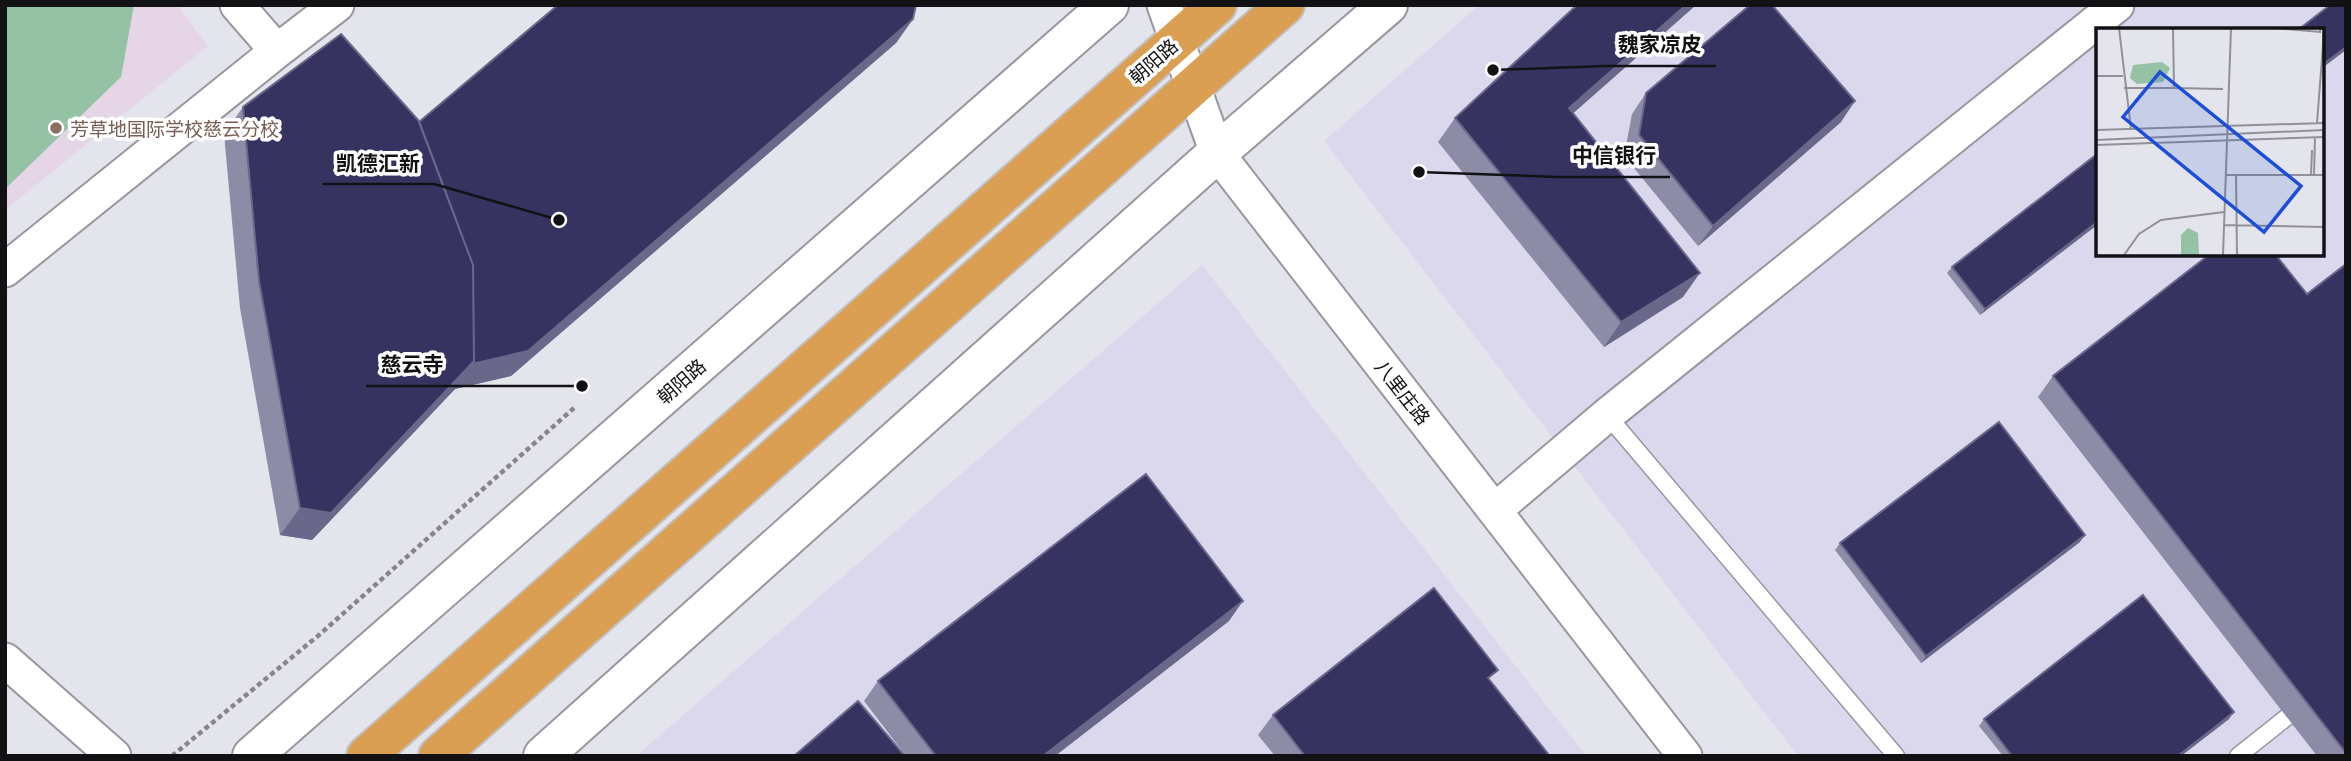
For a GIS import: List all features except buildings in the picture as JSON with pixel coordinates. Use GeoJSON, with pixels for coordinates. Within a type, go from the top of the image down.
{"type":"FeatureCollection","features":[{"type":"Feature","properties":{"kind":"highway","name":"朝阳路"},"geometry":{"type":"LineString","coordinates":[[366,756],[1171,23],[1217,5]]}},
{"type":"Feature","properties":{"kind":"highway"},"geometry":{"type":"LineString","coordinates":[[438,756],[1285,5]]}},
{"type":"Feature","properties":{"kind":"street"},"geometry":{"type":"LineString","coordinates":[[237,5],[277,51]]}},
{"type":"Feature","properties":{"kind":"street"},"geometry":{"type":"LineString","coordinates":[[5,270],[337,5]]}},
{"type":"Feature","properties":{"kind":"street","name":"朝阳路"},"geometry":{"type":"LineString","coordinates":[[252,756],[1109,5]]}},
{"type":"Feature","properties":{"kind":"street"},"geometry":{"type":"LineString","coordinates":[[543,756],[1217,153],[1388,5]]}},
{"type":"Feature","properties":{"kind":"street"},"geometry":{"type":"LineString","coordinates":[[1495,510],[1607,415],[2117,5]]}},
{"type":"Feature","properties":{"kind":"street","name":"八里庄路"},"geometry":{"type":"LineString","coordinates":[[1171,23],[1217,153],[1685,756]]}},
{"type":"Feature","properties":{"kind":"street"},"geometry":{"type":"LineString","coordinates":[[5,660],[114,756]]}},
{"type":"Feature","properties":{"kind":"lane"},"geometry":{"type":"LineString","coordinates":[[1607,415],[1896,756]]}},
{"type":"Feature","properties":{"kind":"lane"},"geometry":{"type":"LineString","coordinates":[[2238,756],[2316,694]]}},
{"type":"Feature","properties":{"kind":"path"},"geometry":{"type":"LineString","coordinates":[[172,756],[319,635],[574,408]]}},
{"type":"Feature","properties":{"kind":"shaded area","name":"芳草地国际学校慈云分校"},"geometry":{"type":"Polygon","coordinates":[[[5,5],[177,5],[208,46],[5,210],[5,5]]]}},
{"type":"Feature","properties":{"kind":"shaded area"},"geometry":{"type":"Polygon","coordinates":[[[1479,5],[2346,5],[2346,756],[1798,756],[1324,141],[1479,5]]]}},
{"type":"Feature","properties":{"kind":"shaded area"},"geometry":{"type":"Polygon","coordinates":[[[1202,265],[1586,756],[636,756],[1202,265]]]}},
{"type":"Feature","properties":{"kind":"green space","name":"芳草地国际学校慈云分校"},"geometry":{"type":"Polygon","coordinates":[[[5,5],[134,5],[121,77],[5,189],[5,5]]]}},
{"type":"Feature","properties":{"kind":"place","name":"魏家凉皮"},"geometry":{"type":"Point","coordinates":[1493,70]}},
{"type":"Feature","properties":{"kind":"place","name":"芳草地国际学校慈云分校"},"geometry":{"type":"Point","coordinates":[56,128]}},
{"type":"Feature","properties":{"kind":"place","name":"中信银行"},"geometry":{"type":"Point","coordinates":[1419,172]}},
{"type":"Feature","properties":{"kind":"place","name":"凯德汇新"},"geometry":{"type":"Point","coordinates":[559,220]}},
{"type":"Feature","properties":{"kind":"place","name":"慈云寺"},"geometry":{"type":"Point","coordinates":[582,386]}}]}
